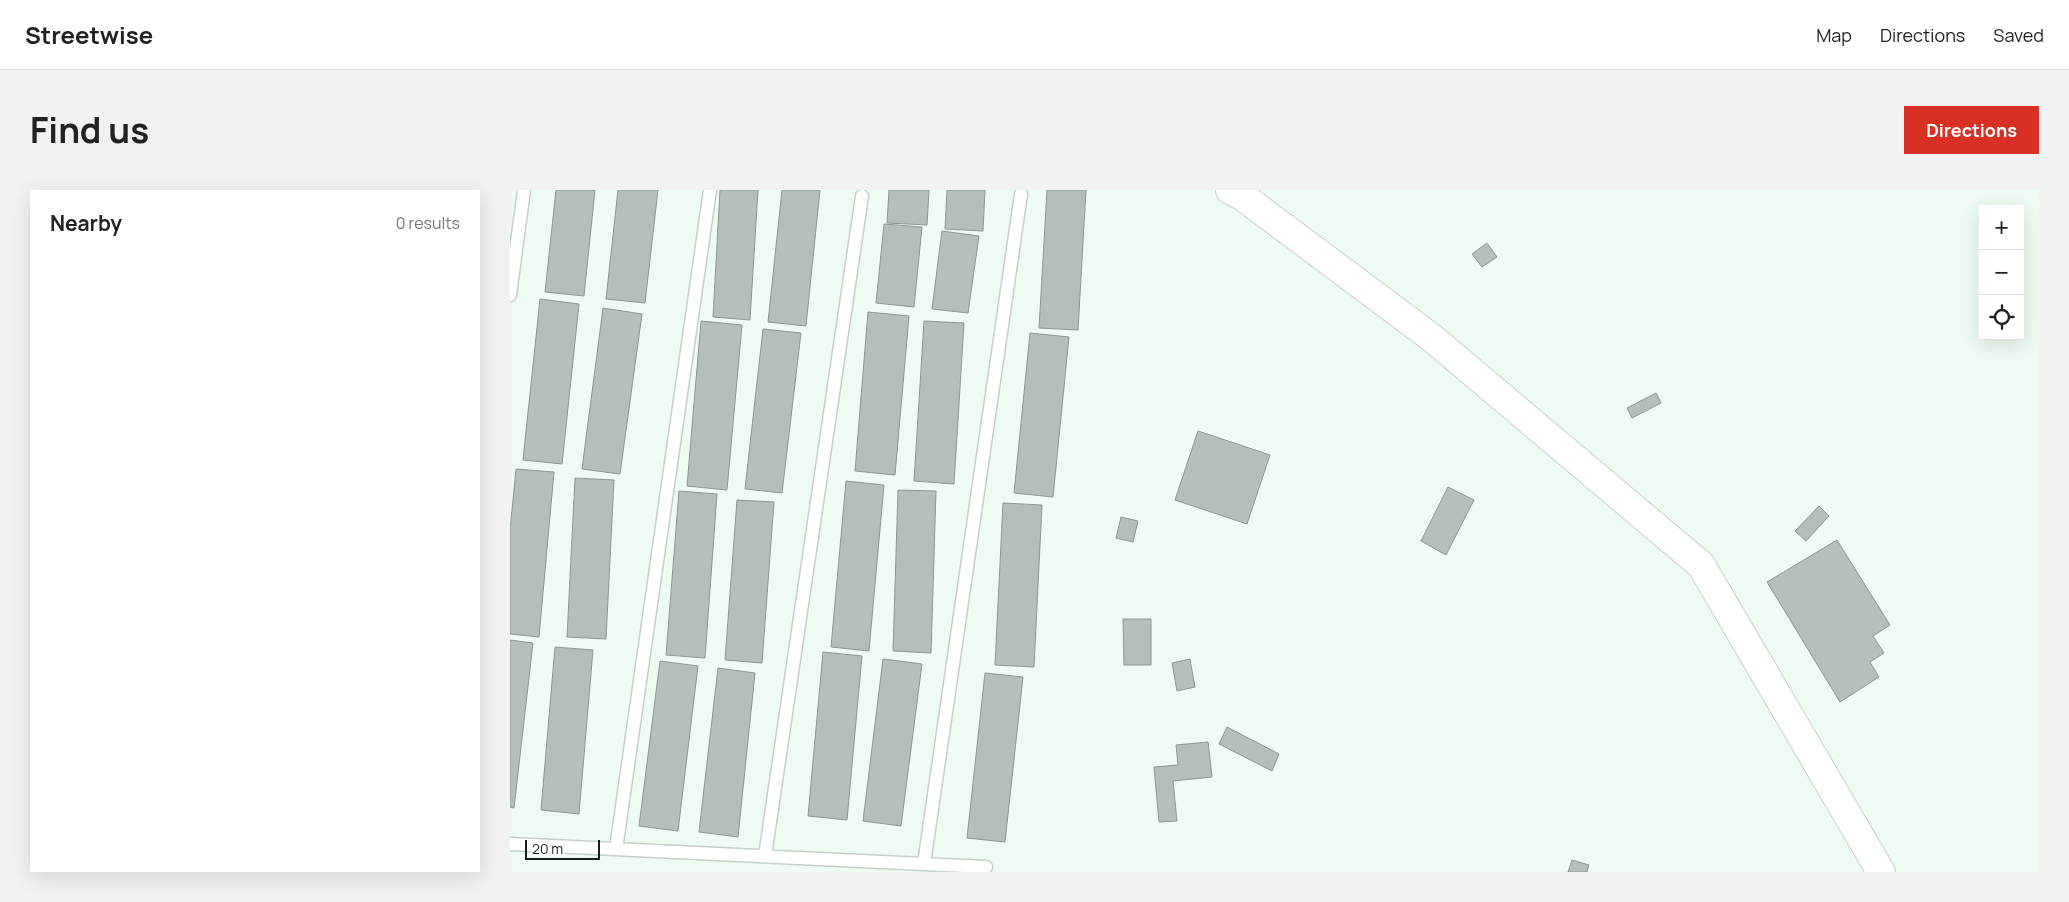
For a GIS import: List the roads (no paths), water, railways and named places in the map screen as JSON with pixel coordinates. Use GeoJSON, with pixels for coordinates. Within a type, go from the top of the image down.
{"type":"FeatureCollection","features":[{"type":"Feature","properties":{"kind":"street"},"geometry":{"type":"LineString","coordinates":[[1230,190],[1242,196],[1432,338],[1701,565],[1881,872]]}},
{"type":"Feature","properties":{"kind":"lane"},"geometry":{"type":"LineString","coordinates":[[510,294],[524,190]]}},
{"type":"Feature","properties":{"kind":"lane"},"geometry":{"type":"LineString","coordinates":[[616,849],[710,190]]}},
{"type":"Feature","properties":{"kind":"lane"},"geometry":{"type":"LineString","coordinates":[[924,864],[1021,194]]}},
{"type":"Feature","properties":{"kind":"lane"},"geometry":{"type":"LineString","coordinates":[[765,856],[862,196]]}},
{"type":"Feature","properties":{"kind":"lane"},"geometry":{"type":"LineString","coordinates":[[510,844],[986,867]]}}]}
